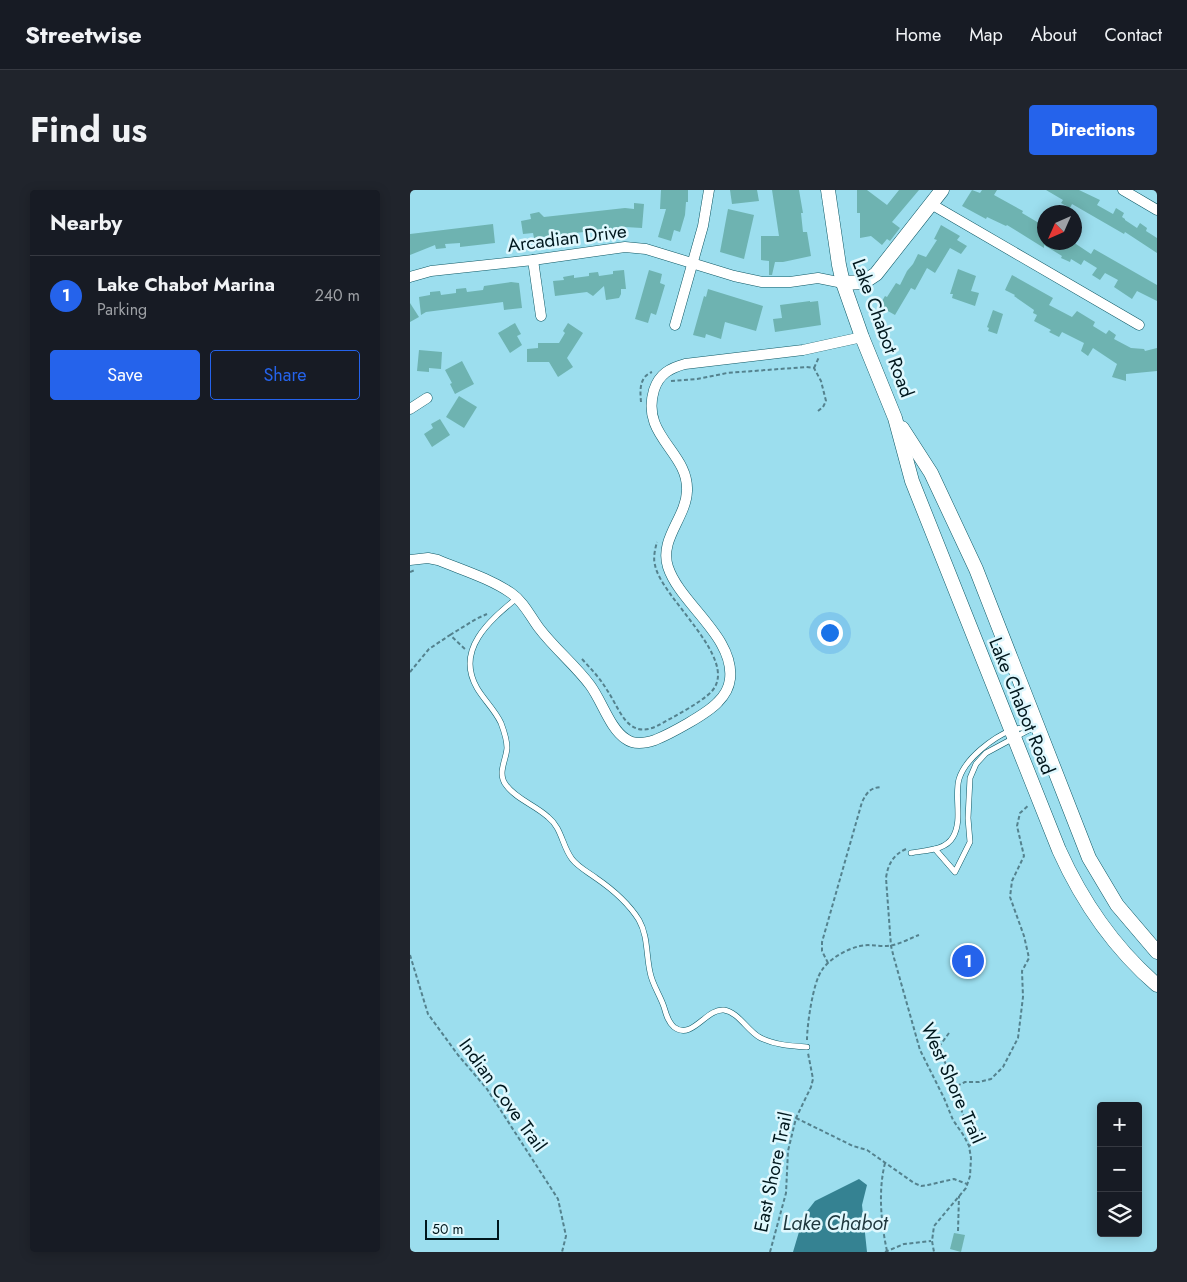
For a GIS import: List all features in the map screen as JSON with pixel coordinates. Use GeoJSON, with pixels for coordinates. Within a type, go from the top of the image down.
{"type":"FeatureCollection","features":[{"type":"Feature","properties":{"kind":"main road","name":"Lake Chabot Road"},"geometry":{"type":"LineString","coordinates":[[828,190],[839,264],[844,284],[862,337],[895,418],[912,481],[1058,850],[1092,912],[1122,951],[1157,985]]}},
{"type":"Feature","properties":{"kind":"main road"},"geometry":{"type":"LineString","coordinates":[[844,284],[864,282],[873,277],[942,190]]}},
{"type":"Feature","properties":{"kind":"main road","name":"Lake Chabot Road"},"geometry":{"type":"LineString","coordinates":[[895,418],[931,473],[958,528],[976,569],[1089,858],[1117,906],[1157,952]]}},
{"type":"Feature","properties":{"kind":"main road"},"geometry":{"type":"LineString","coordinates":[[1122,951],[1133,968],[1157,995]]}},
{"type":"Feature","properties":{"kind":"street"},"geometry":{"type":"LineString","coordinates":[[675,325],[703,226],[709,190]]}},
{"type":"Feature","properties":{"kind":"street"},"geometry":{"type":"LineString","coordinates":[[1123,190],[1157,210]]}},
{"type":"Feature","properties":{"kind":"street"},"geometry":{"type":"LineString","coordinates":[[931,204],[1139,325]]}},
{"type":"Feature","properties":{"kind":"street","name":"Arcadian Drive"},"geometry":{"type":"LineString","coordinates":[[410,277],[430,271],[533,260],[625,247],[646,249],[734,276],[762,282],[790,282],[818,278],[844,284]]}},
{"type":"Feature","properties":{"kind":"street"},"geometry":{"type":"LineString","coordinates":[[533,260],[541,316]]}},
{"type":"Feature","properties":{"kind":"street"},"geometry":{"type":"LineString","coordinates":[[410,560],[428,558],[438,560],[496,584],[517,597],[539,628],[592,687],[620,735],[628,741],[637,743],[656,739],[710,709],[717,703],[727,689],[730,680],[730,666],[717,638],[678,586],[668,567],[666,558],[668,545],[685,505],[687,485],[686,476],[681,466],[661,437],[653,420],[652,398],[656,383],[667,371],[685,364],[803,350],[862,337]]}},
{"type":"Feature","properties":{"kind":"street"},"geometry":{"type":"LineString","coordinates":[[410,409],[427,398]]}},
{"type":"Feature","properties":{"kind":"lane"},"geometry":{"type":"LineString","coordinates":[[517,597],[481,634],[470,655],[470,672],[477,689],[498,718],[505,734],[506,749],[502,774],[507,786],[516,795],[549,817],[558,828],[572,859],[617,895],[634,914],[645,936],[652,979],[674,1027],[681,1030],[690,1029],[714,1011],[723,1010],[731,1012],[766,1041],[807,1048]]}},
{"type":"Feature","properties":{"kind":"lane"},"geometry":{"type":"LineString","coordinates":[[911,850],[935,849],[943,846],[953,838],[957,826],[959,779],[969,761],[984,746],[1036,726]]}},
{"type":"Feature","properties":{"kind":"lane"},"geometry":{"type":"LineString","coordinates":[[935,849],[955,872],[970,842],[968,818],[970,778],[976,764],[986,753],[1013,734]]}},
{"type":"Feature","properties":{"kind":"lane"},"geometry":{"type":"LineString","coordinates":[[957,826],[969,827]]}},
{"type":"Feature","properties":{"kind":"path"},"geometry":{"type":"LineString","coordinates":[[666,379],[678,381],[727,373],[814,368],[821,381],[826,401],[818,411]]}},
{"type":"Feature","properties":{"kind":"path"},"geometry":{"type":"LineString","coordinates":[[642,407],[642,382],[648,374],[657,372]]}},
{"type":"Feature","properties":{"kind":"path"},"geometry":{"type":"LineString","coordinates":[[579,656],[602,681],[627,722],[640,729],[657,726],[701,700],[712,691],[716,684],[718,673],[710,649],[669,594],[657,574],[654,555],[658,540]]}},
{"type":"Feature","properties":{"kind":"path"},"geometry":{"type":"LineString","coordinates":[[410,572],[421,569]]}},
{"type":"Feature","properties":{"kind":"path"},"geometry":{"type":"LineString","coordinates":[[410,672],[430,649],[450,635],[476,619],[505,609]]}},
{"type":"Feature","properties":{"kind":"path"},"geometry":{"type":"LineString","coordinates":[[450,635],[470,655]]}},
{"type":"Feature","properties":{"kind":"path"},"geometry":{"type":"LineString","coordinates":[[828,963],[822,951],[822,942],[862,802],[868,791],[873,787],[881,787]]}},
{"type":"Feature","properties":{"kind":"path"},"geometry":{"type":"LineString","coordinates":[[957,1086],[965,1082],[987,1081],[997,1075],[1018,1038],[1023,997],[1022,971],[1030,958],[1010,897],[1012,881],[1024,856],[1017,826],[1020,813],[1038,797]]}},
{"type":"Feature","properties":{"kind":"path","name":"West Shore Trail"},"geometry":{"type":"LineString","coordinates":[[911,850],[896,854],[887,870],[891,946],[905,1002],[920,1050],[953,1120],[969,1146],[972,1168],[967,1184],[934,1226],[932,1241]]}},
{"type":"Feature","properties":{"kind":"path","name":"East Shore Trail"},"geometry":{"type":"LineString","coordinates":[[770,1252],[786,1193],[788,1151],[796,1118],[813,1079],[807,1048],[811,1008],[817,979],[822,969],[828,963],[858,946],[869,944],[891,946],[919,935]]}},
{"type":"Feature","properties":{"kind":"path","name":"Indian Cove Trail"},"geometry":{"type":"LineString","coordinates":[[410,955],[428,1014],[458,1055],[487,1089],[558,1199],[566,1236],[562,1252]]}},
{"type":"Feature","properties":{"kind":"path"},"geometry":{"type":"LineString","coordinates":[[950,1033],[938,1048],[961,1095],[962,1114],[978,1129],[979,1133],[976,1141],[969,1146]]}},
{"type":"Feature","properties":{"kind":"path"},"geometry":{"type":"LineString","coordinates":[[796,1118],[833,1137],[867,1150],[914,1184],[921,1186],[954,1179],[967,1184]]}},
{"type":"Feature","properties":{"kind":"path"},"geometry":{"type":"LineString","coordinates":[[886,1163],[882,1174],[881,1206],[886,1252],[904,1244],[932,1241],[934,1252]]}},
{"type":"Feature","properties":{"kind":"path"},"geometry":{"type":"LineString","coordinates":[[958,1231],[959,1196]]}},
{"type":"Feature","properties":{"kind":"water","name":"Lake Chabot"},"geometry":{"type":"Polygon","coordinates":[[[859,1179],[867,1185],[862,1205],[867,1252],[793,1252],[804,1215],[815,1201],[859,1179]]]}},
{"type":"Feature","properties":{"kind":"building"},"geometry":{"type":"Polygon","coordinates":[[[661,190],[688,190],[688,202],[686,202],[685,215],[680,232],[674,230],[671,241],[658,237],[666,209],[660,209],[661,190]]]}},
{"type":"Feature","properties":{"kind":"building"},"geometry":{"type":"Polygon","coordinates":[[[730,190],[757,190],[759,201],[732,204],[730,190]]]}},
{"type":"Feature","properties":{"kind":"building"},"geometry":{"type":"Polygon","coordinates":[[[772,190],[799,190],[803,213],[801,213],[803,232],[807,232],[811,256],[775,262],[772,275],[769,275],[769,261],[761,260],[761,236],[779,236],[772,190]]]}},
{"type":"Feature","properties":{"kind":"building"},"geometry":{"type":"Polygon","coordinates":[[[857,190],[867,190],[887,205],[899,190],[919,190],[892,222],[900,228],[890,241],[887,239],[882,245],[871,236],[860,238],[860,213],[857,213],[857,190]]]}},
{"type":"Feature","properties":{"kind":"building"},"geometry":{"type":"Polygon","coordinates":[[[972,190],[980,193],[982,190],[997,190],[994,195],[1023,211],[1022,213],[1037,222],[1037,244],[1007,225],[987,217],[986,219],[962,206],[972,190]]]}},
{"type":"Feature","properties":{"kind":"building"},"geometry":{"type":"Polygon","coordinates":[[[1046,190],[1079,190],[1100,200],[1097,205],[1113,214],[1116,208],[1124,213],[1122,217],[1125,220],[1137,228],[1140,223],[1147,228],[1146,231],[1157,238],[1157,253],[1125,232],[1124,234],[1082,210],[1082,205],[1065,205],[1061,203],[1063,200],[1046,190]]]}},
{"type":"Feature","properties":{"kind":"building"},"geometry":{"type":"Polygon","coordinates":[[[634,203],[644,204],[642,228],[625,227],[534,238],[533,233],[523,234],[521,221],[531,219],[530,214],[539,212],[544,217],[625,208],[634,209],[634,203]]]}},
{"type":"Feature","properties":{"kind":"building"},"geometry":{"type":"Polygon","coordinates":[[[728,209],[754,215],[744,259],[720,252],[728,209]]]}},
{"type":"Feature","properties":{"kind":"building"},"geometry":{"type":"Polygon","coordinates":[[[493,224],[495,243],[460,247],[460,243],[445,244],[446,248],[436,249],[435,245],[410,255],[410,234],[493,224]]]}},
{"type":"Feature","properties":{"kind":"building"},"geometry":{"type":"Polygon","coordinates":[[[941,225],[960,236],[957,240],[967,246],[961,254],[950,248],[935,273],[927,268],[915,290],[911,288],[895,315],[879,306],[896,283],[900,285],[918,254],[926,257],[937,240],[934,239],[941,225]]]}},
{"type":"Feature","properties":{"kind":"building"},"geometry":{"type":"Polygon","coordinates":[[[1082,248],[1091,254],[1094,249],[1157,285],[1157,301],[1137,291],[1132,299],[1114,287],[1118,280],[1105,273],[1100,280],[1092,275],[1097,268],[1084,260],[1081,265],[1071,259],[1070,262],[1061,258],[1062,256],[1052,250],[1082,250],[1082,248]]]}},
{"type":"Feature","properties":{"kind":"building"},"geometry":{"type":"Polygon","coordinates":[[[958,269],[976,276],[971,291],[979,293],[975,306],[952,298],[953,294],[950,294],[958,269]]]}},
{"type":"Feature","properties":{"kind":"building"},"geometry":{"type":"Polygon","coordinates":[[[624,270],[626,289],[621,289],[619,298],[606,300],[604,286],[593,296],[587,292],[555,296],[553,281],[564,280],[563,277],[574,275],[574,278],[589,276],[589,273],[598,272],[599,276],[613,274],[613,271],[624,270]]]}},
{"type":"Feature","properties":{"kind":"building"},"geometry":{"type":"Polygon","coordinates":[[[649,270],[662,274],[660,283],[665,285],[656,315],[651,313],[648,323],[635,319],[649,270]]]}},
{"type":"Feature","properties":{"kind":"building"},"geometry":{"type":"Polygon","coordinates":[[[1012,275],[1053,298],[1049,305],[1072,317],[1077,311],[1095,322],[1093,326],[1106,334],[1109,330],[1116,335],[1114,339],[1131,348],[1144,349],[1145,351],[1157,348],[1157,371],[1126,374],[1126,381],[1112,377],[1117,364],[1093,348],[1088,356],[1081,351],[1084,343],[1062,332],[1059,337],[1049,332],[1051,330],[1034,321],[1037,315],[1033,313],[1034,310],[1015,295],[1005,290],[1012,275]]]}},
{"type":"Feature","properties":{"kind":"building"},"geometry":{"type":"Polygon","coordinates":[[[511,282],[519,283],[522,308],[504,310],[503,302],[426,312],[421,315],[419,297],[430,295],[430,292],[440,291],[441,295],[456,293],[456,289],[466,288],[467,292],[483,290],[484,286],[511,282]]]}},
{"type":"Feature","properties":{"kind":"building"},"geometry":{"type":"Polygon","coordinates":[[[708,289],[763,306],[756,331],[725,322],[721,339],[706,334],[705,338],[693,335],[704,296],[706,297],[708,289]]]}},
{"type":"Feature","properties":{"kind":"building"},"geometry":{"type":"Polygon","coordinates":[[[818,301],[821,325],[775,332],[773,319],[782,318],[780,305],[818,301]]]}},
{"type":"Feature","properties":{"kind":"building"},"geometry":{"type":"Polygon","coordinates":[[[410,303],[419,317],[410,322],[410,303]]]}},
{"type":"Feature","properties":{"kind":"building"},"geometry":{"type":"Polygon","coordinates":[[[993,310],[1003,314],[997,334],[988,331],[989,328],[987,327],[993,310]]]}},
{"type":"Feature","properties":{"kind":"building"},"geometry":{"type":"Polygon","coordinates":[[[515,323],[521,334],[517,336],[522,345],[510,353],[498,333],[515,323]]]}},
{"type":"Feature","properties":{"kind":"building"},"geometry":{"type":"Polygon","coordinates":[[[568,323],[583,333],[567,358],[573,367],[558,377],[549,362],[527,362],[527,349],[538,348],[538,343],[559,343],[568,323]]]}},
{"type":"Feature","properties":{"kind":"building"},"geometry":{"type":"Polygon","coordinates":[[[419,350],[442,352],[441,369],[429,368],[429,372],[417,371],[419,350]]]}},
{"type":"Feature","properties":{"kind":"building"},"geometry":{"type":"Polygon","coordinates":[[[462,361],[474,384],[455,394],[445,370],[462,361]]]}},
{"type":"Feature","properties":{"kind":"building"},"geometry":{"type":"Polygon","coordinates":[[[459,396],[477,407],[464,428],[446,417],[459,396]]]}},
{"type":"Feature","properties":{"kind":"building"},"geometry":{"type":"Polygon","coordinates":[[[440,419],[450,435],[432,447],[424,434],[433,428],[431,424],[440,419]]]}},
{"type":"Feature","properties":{"kind":"building"},"geometry":{"type":"Polygon","coordinates":[[[954,1233],[965,1235],[961,1252],[950,1249],[954,1233]]]}},
{"type":"Feature","properties":{"kind":"place","name":"Lake Chabot Marina"},"geometry":{"type":"Point","coordinates":[968,961]}}]}
